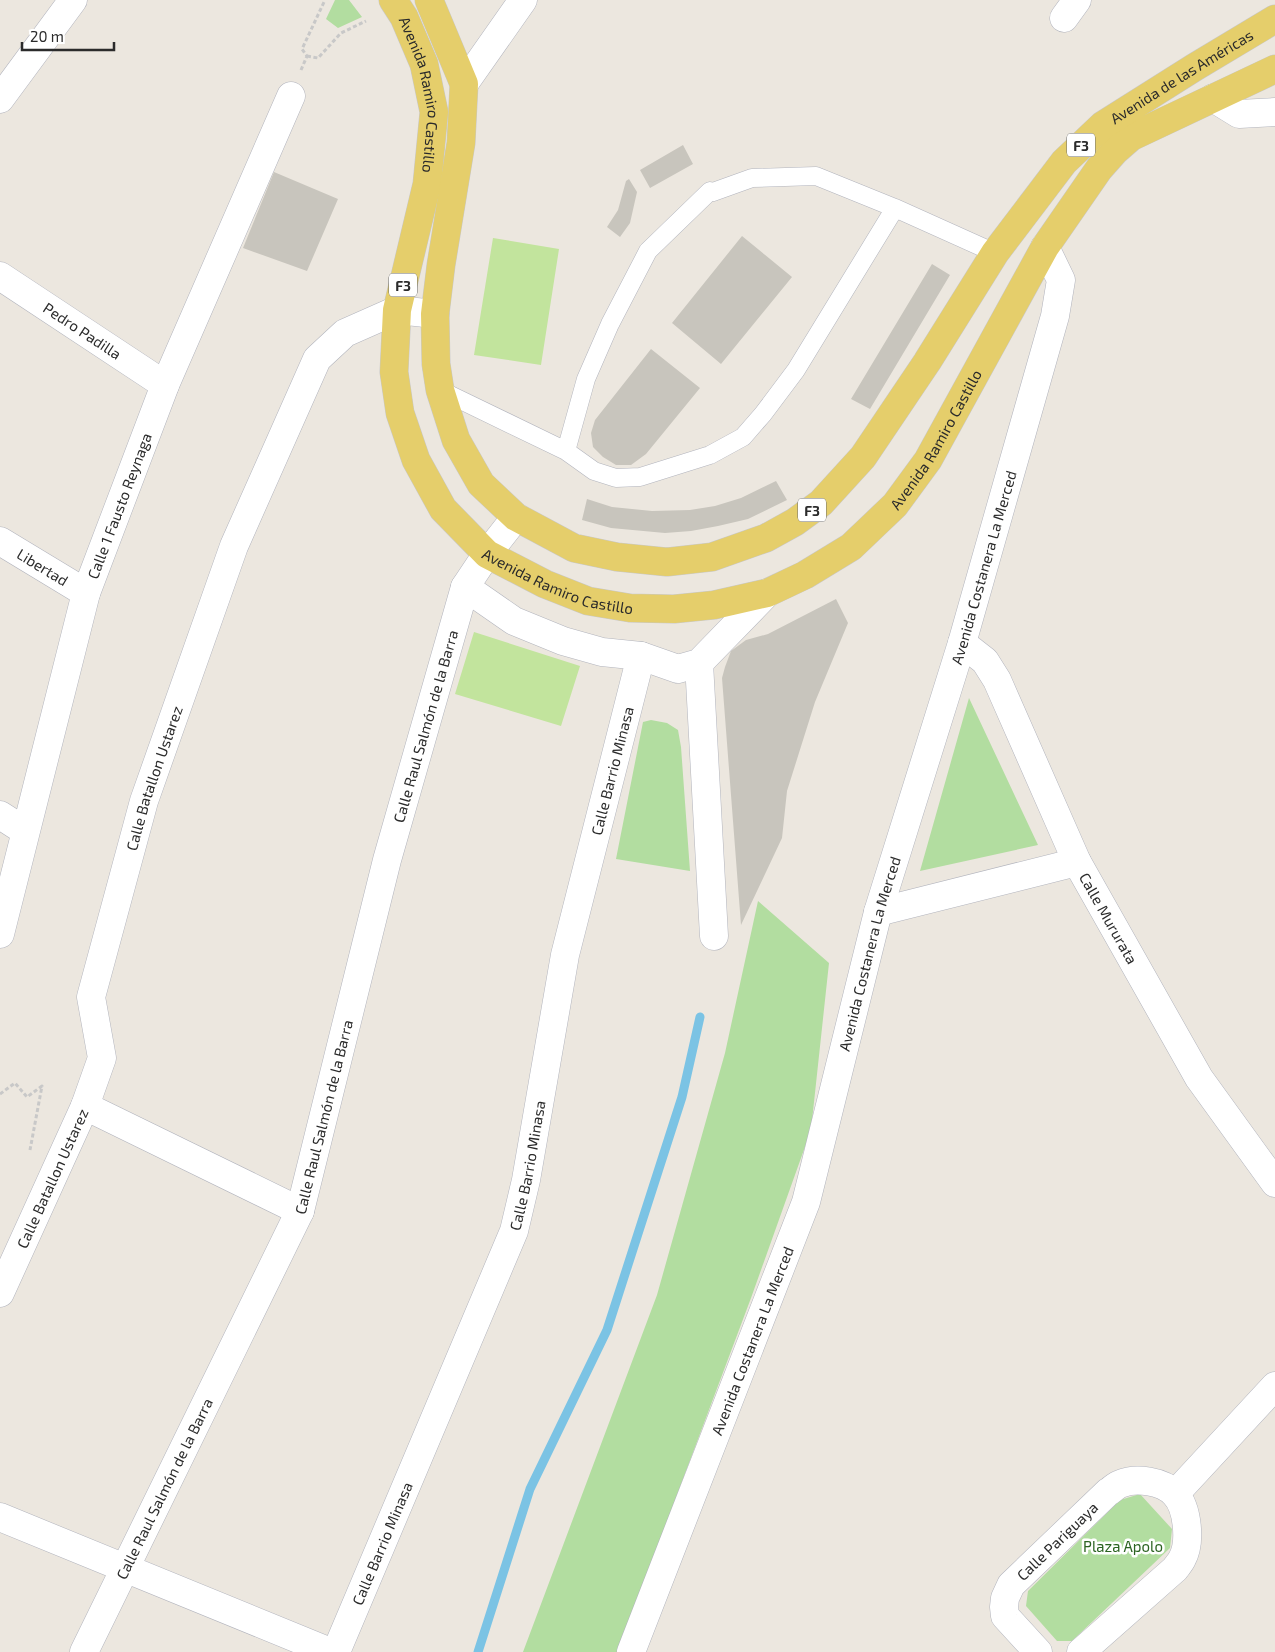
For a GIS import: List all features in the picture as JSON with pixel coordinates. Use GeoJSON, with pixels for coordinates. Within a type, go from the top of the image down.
{"type":"FeatureCollection","features":[{"type":"Feature","properties":{"kind":"main road","name":"Avenida Ramiro Castillo"},"geometry":{"type":"LineString","coordinates":[[392,0],[404,16],[424,64],[434,112],[428,184],[397,310],[394,372],[400,412],[416,460],[443,508],[487,554],[562,591],[588,600],[630,608],[674,609],[714,605],[767,593],[805,575],[851,547],[895,505],[928,460],[1045,247]]}},
{"type":"Feature","properties":{"kind":"main road","name":"Avenida Ramiro Castillo"},"geometry":{"type":"LineString","coordinates":[[429,0],[464,84],[461,143],[435,314],[436,364],[440,390],[456,440],[481,484],[516,516],[574,548],[617,557],[667,562],[712,557],[766,538],[795,522],[821,503],[863,457],[927,362],[995,253]]}},
{"type":"Feature","properties":{"kind":"main road","name":"Avenida de las Américas"},"geometry":{"type":"LineString","coordinates":[[995,253],[1064,162],[1103,125],[1275,19]]}},
{"type":"Feature","properties":{"kind":"main road"},"geometry":{"type":"LineString","coordinates":[[1195,67],[1213,98]]}},
{"type":"Feature","properties":{"kind":"main road","name":"Avenida de las Américas"},"geometry":{"type":"LineString","coordinates":[[1045,247],[1099,169],[1131,137],[1275,69]]}},
{"type":"Feature","properties":{"kind":"main road"},"geometry":{"type":"LineString","coordinates":[[995,253],[1004,280],[1003,321]]}},
{"type":"Feature","properties":{"kind":"main road"},"geometry":{"type":"LineString","coordinates":[[398,398],[440,390]]}},
{"type":"Feature","properties":{"kind":"street"},"geometry":{"type":"LineString","coordinates":[[0,98],[74,0]]}},
{"type":"Feature","properties":{"kind":"street"},"geometry":{"type":"LineString","coordinates":[[464,84],[523,0]]}},
{"type":"Feature","properties":{"kind":"street","name":"Calle 1 Fausto Reynaga"},"geometry":{"type":"LineString","coordinates":[[0,934],[86,593],[166,385],[291,96]]}},
{"type":"Feature","properties":{"kind":"street"},"geometry":{"type":"LineString","coordinates":[[1213,98],[1240,114],[1275,112]]}},
{"type":"Feature","properties":{"kind":"street","name":"Avenida Costanera La Merced"},"geometry":{"type":"LineString","coordinates":[[630,1652],[806,1202],[878,912],[962,643],[1055,316],[1061,280],[1045,247]]}},
{"type":"Feature","properties":{"kind":"street","name":"Pedro Padilla"},"geometry":{"type":"LineString","coordinates":[[0,276],[166,385]]}},
{"type":"Feature","properties":{"kind":"street"},"geometry":{"type":"LineString","coordinates":[[397,310],[435,314]]}},
{"type":"Feature","properties":{"kind":"street","name":"Calle Batallon Ustarez"},"geometry":{"type":"LineString","coordinates":[[0,1293],[85,1106],[102,1058],[91,998],[144,801],[234,546],[317,359],[345,333],[397,310]]}},
{"type":"Feature","properties":{"kind":"street","name":"Calle Raul Salmón de la Barra"},"geometry":{"type":"LineString","coordinates":[[84,1652],[300,1211],[387,860],[464,587],[516,516]]}},
{"type":"Feature","properties":{"kind":"street","name":"Libertad"},"geometry":{"type":"LineString","coordinates":[[0,541],[86,593]]}},
{"type":"Feature","properties":{"kind":"street"},"geometry":{"type":"LineString","coordinates":[[464,587],[514,620],[563,641],[602,652],[641,656],[678,669],[699,663],[767,593]]}},
{"type":"Feature","properties":{"kind":"street","name":"Calle Mururata"},"geometry":{"type":"LineString","coordinates":[[962,643],[984,661],[997,680],[1077,862],[1199,1078],[1275,1183]]}},
{"type":"Feature","properties":{"kind":"street","name":"Calle Barrio Minasa"},"geometry":{"type":"LineString","coordinates":[[336,1652],[514,1231],[526,1180],[564,955],[641,656]]}},
{"type":"Feature","properties":{"kind":"street"},"geometry":{"type":"LineString","coordinates":[[699,663],[714,936]]}},
{"type":"Feature","properties":{"kind":"street"},"geometry":{"type":"LineString","coordinates":[[0,815],[25,831]]}},
{"type":"Feature","properties":{"kind":"street"},"geometry":{"type":"LineString","coordinates":[[878,912],[1077,862]]}},
{"type":"Feature","properties":{"kind":"street"},"geometry":{"type":"LineString","coordinates":[[85,1106],[300,1211]]}},
{"type":"Feature","properties":{"kind":"street"},"geometry":{"type":"LineString","coordinates":[[1081,1652],[1175,1569],[1182,1559],[1186,1547],[1185,1514],[1175,1494],[1275,1386]]}},
{"type":"Feature","properties":{"kind":"street","name":"Calle Pariguaya"},"geometry":{"type":"LineString","coordinates":[[1038,1652],[1005,1616],[1005,1598],[1011,1585],[1108,1492],[1120,1484],[1134,1480],[1160,1484],[1175,1494]]}},
{"type":"Feature","properties":{"kind":"street"},"geometry":{"type":"LineString","coordinates":[[0,1517],[330,1652]]}},
{"type":"Feature","properties":{"kind":"lane"},"geometry":{"type":"LineString","coordinates":[[566,451],[586,380],[610,324],[648,251],[710,191],[713,192],[752,178],[816,176],[895,208],[995,253]]}},
{"type":"Feature","properties":{"kind":"lane"},"geometry":{"type":"LineString","coordinates":[[440,390],[566,451],[594,471],[616,478],[640,477],[710,455],[742,437],[763,414],[796,370],[895,208]]}},
{"type":"Feature","properties":{"kind":"path"},"geometry":{"type":"LineString","coordinates":[[325,0],[302,49],[307,56],[318,58],[341,32],[366,21]]}},
{"type":"Feature","properties":{"kind":"path"},"geometry":{"type":"LineString","coordinates":[[291,96],[307,56]]}},
{"type":"Feature","properties":{"kind":"path"},"geometry":{"type":"LineString","coordinates":[[0,1094],[15,1083],[27,1097],[42,1086],[28,1159]]}},
{"type":"Feature","properties":{"kind":"green space"},"geometry":{"type":"Polygon","coordinates":[[[335,0],[349,0],[362,17],[338,28],[326,19],[335,0]]]}},
{"type":"Feature","properties":{"kind":"green space"},"geometry":{"type":"Polygon","coordinates":[[[493,238],[559,249],[541,365],[474,355],[493,238]]]}},
{"type":"Feature","properties":{"kind":"green space"},"geometry":{"type":"Polygon","coordinates":[[[474,632],[580,666],[561,726],[455,694],[474,632]]]}},
{"type":"Feature","properties":{"kind":"green space"},"geometry":{"type":"Polygon","coordinates":[[[969,698],[1038,845],[920,871],[969,698]]]}},
{"type":"Feature","properties":{"kind":"green space"},"geometry":{"type":"Polygon","coordinates":[[[651,720],[667,723],[678,730],[681,747],[690,871],[616,859],[643,722],[651,720]]]}},
{"type":"Feature","properties":{"kind":"green space"},"geometry":{"type":"Polygon","coordinates":[[[758,901],[829,963],[811,1130],[751,1298],[618,1652],[523,1652],[657,1295],[725,1053],[758,901]]]}},
{"type":"Feature","properties":{"kind":"green space","name":"Plaza Apolo"},"geometry":{"type":"Polygon","coordinates":[[[1140,1494],[1172,1529],[1170,1548],[1072,1641],[1057,1641],[1026,1606],[1028,1591],[1120,1500],[1140,1494]]]}},
{"type":"Feature","properties":{"kind":"building"},"geometry":{"type":"Polygon","coordinates":[[[683,145],[693,164],[650,188],[640,170],[683,145]]]}},
{"type":"Feature","properties":{"kind":"building"},"geometry":{"type":"Polygon","coordinates":[[[274,172],[338,199],[307,271],[243,248],[274,172]]]}},
{"type":"Feature","properties":{"kind":"building"},"geometry":{"type":"Polygon","coordinates":[[[629,179],[637,192],[630,223],[620,237],[607,227],[618,210],[626,181],[629,179]]]}},
{"type":"Feature","properties":{"kind":"building"},"geometry":{"type":"Polygon","coordinates":[[[742,236],[792,277],[721,364],[672,323],[742,236]]]}},
{"type":"Feature","properties":{"kind":"building"},"geometry":{"type":"Polygon","coordinates":[[[932,264],[950,275],[870,409],[851,399],[932,264]]]}},
{"type":"Feature","properties":{"kind":"building"},"geometry":{"type":"Polygon","coordinates":[[[651,349],[700,388],[646,454],[631,465],[616,465],[603,457],[593,447],[591,433],[595,420],[651,349]]]}},
{"type":"Feature","properties":{"kind":"building"},"geometry":{"type":"Polygon","coordinates":[[[776,481],[787,500],[748,519],[718,526],[665,533],[611,528],[582,520],[587,499],[612,507],[652,511],[690,510],[715,506],[741,498],[776,481]]]}},
{"type":"Feature","properties":{"kind":"building"},"geometry":{"type":"Polygon","coordinates":[[[836,599],[848,623],[815,702],[787,791],[782,838],[741,925],[722,678],[725,667],[731,651],[746,640],[768,634],[836,599]]]}},
{"type":"Feature","properties":{"kind":"waterway"},"geometry":{"type":"LineString","coordinates":[[478,1652],[530,1489],[607,1330],[682,1097],[700,1017]]}}]}
